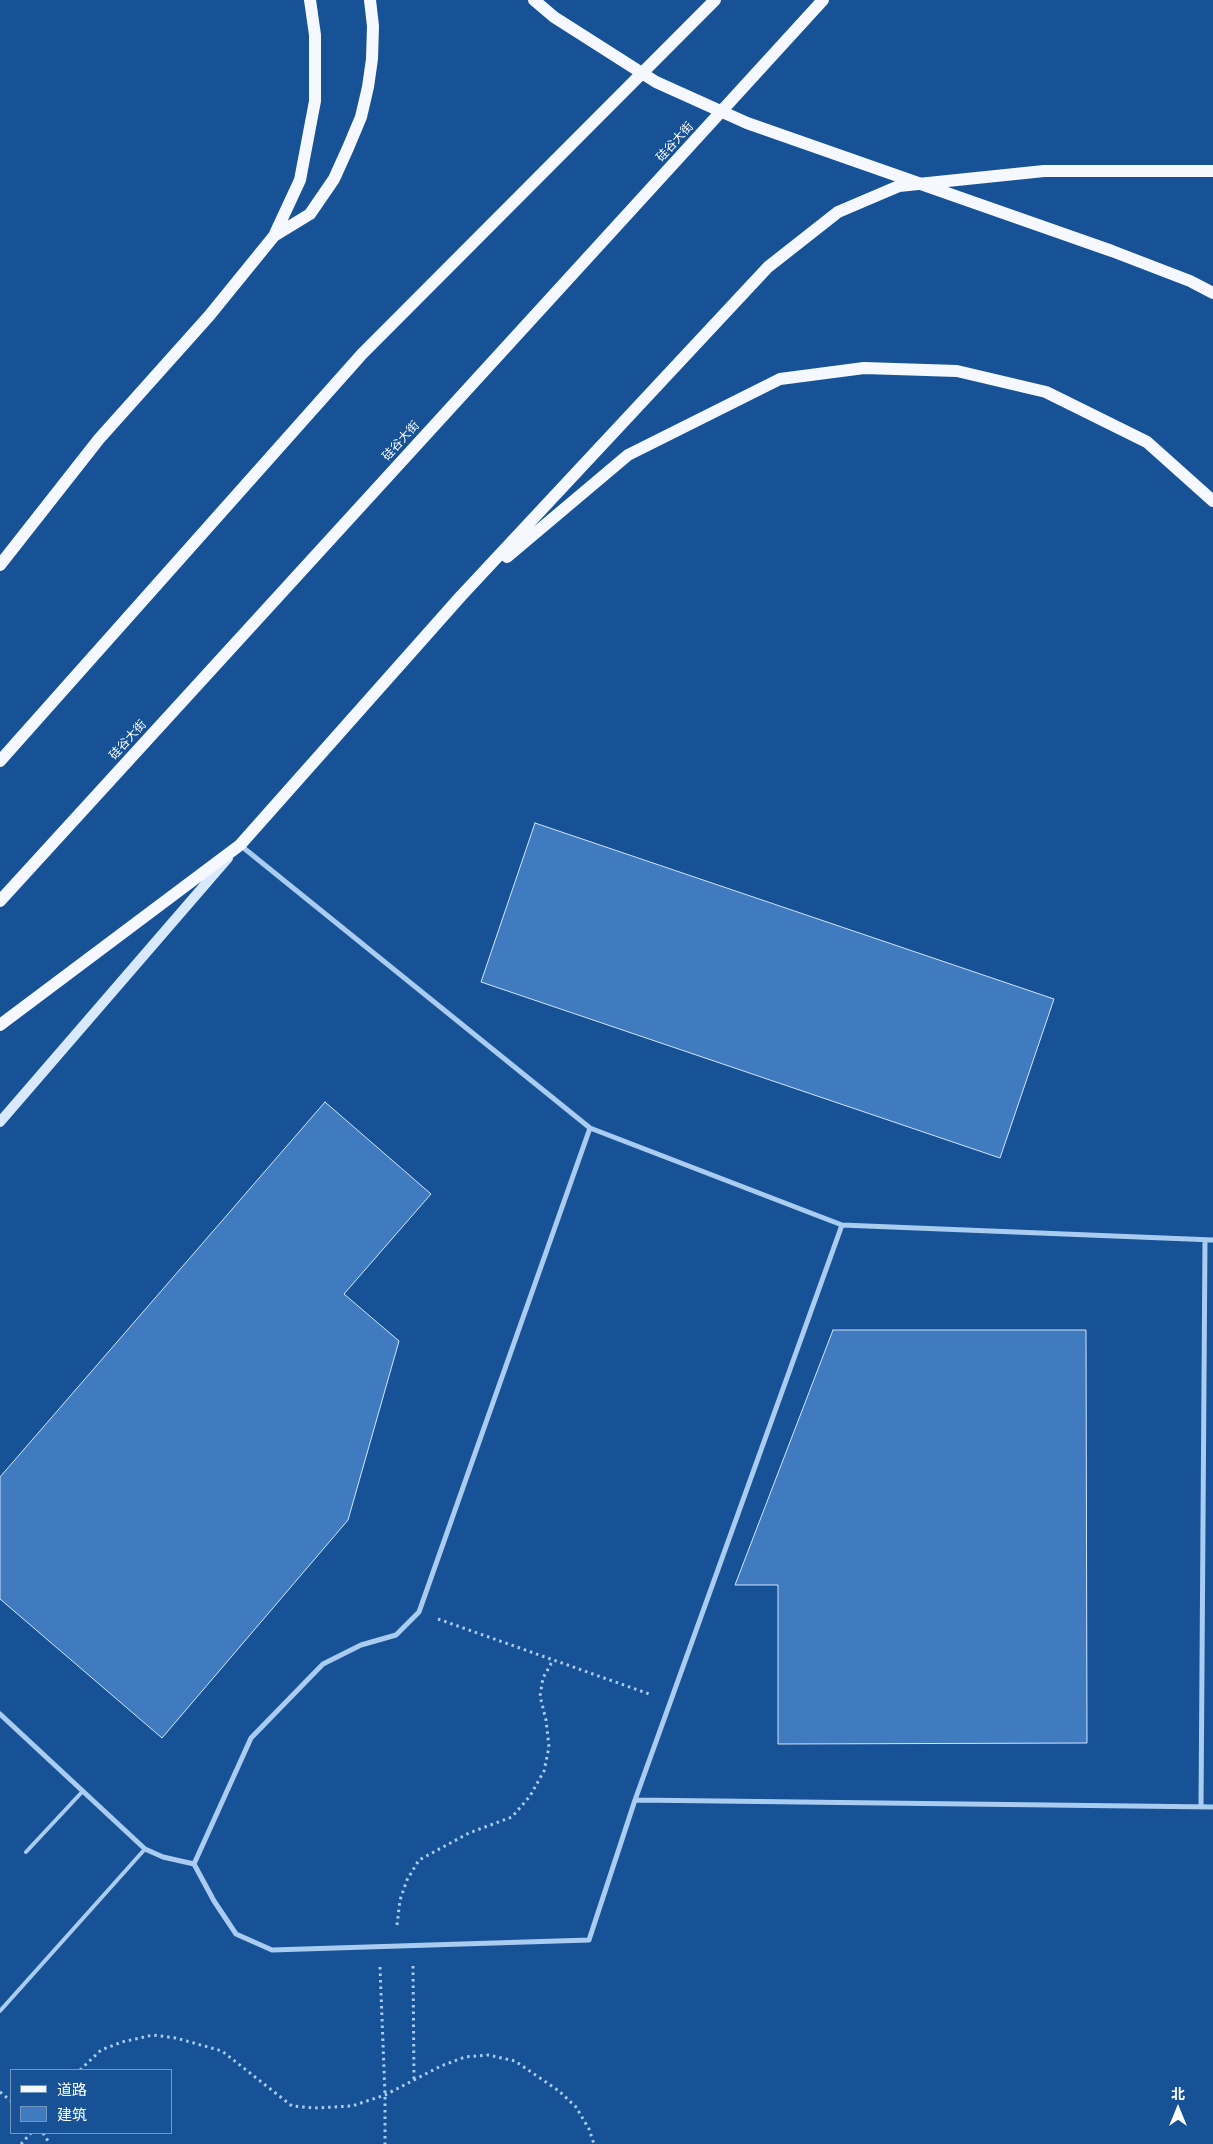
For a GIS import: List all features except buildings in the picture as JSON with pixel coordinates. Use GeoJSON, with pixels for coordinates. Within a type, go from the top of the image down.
{"type":"FeatureCollection","features":[{"type":"Feature","properties":{"kind":"main road"},"geometry":{"type":"LineString","coordinates":[[0,565],[99,439],[209,316],[274,236],[300,180],[316,101],[315,35],[310,0]]}},
{"type":"Feature","properties":{"kind":"main road"},"geometry":{"type":"LineString","coordinates":[[274,236],[310,214],[334,179],[361,117],[372,58],[373,26],[370,0]]}},
{"type":"Feature","properties":{"kind":"main road"},"geometry":{"type":"LineString","coordinates":[[534,0],[554,17],[656,82],[747,123],[1112,251],[1190,281],[1213,293]]}},
{"type":"Feature","properties":{"kind":"main road"},"geometry":{"type":"LineString","coordinates":[[0,761],[362,354],[715,0]]}},
{"type":"Feature","properties":{"kind":"main road","name":"硅谷大街"},"geometry":{"type":"LineString","coordinates":[[0,901],[820,3]]}},
{"type":"Feature","properties":{"kind":"main road"},"geometry":{"type":"LineString","coordinates":[[0,1122],[240,845],[461,596],[768,267],[838,212],[899,186],[1044,171],[1213,170]]}},
{"type":"Feature","properties":{"kind":"main road"},"geometry":{"type":"LineString","coordinates":[[461,596],[628,455],[780,379],[864,368],[957,371],[1046,392],[1147,442],[1213,501]]}},
{"type":"Feature","properties":{"kind":"main road"},"geometry":{"type":"LineString","coordinates":[[0,1025],[240,845]]}},
{"type":"Feature","properties":{"kind":"street"},"geometry":{"type":"LineString","coordinates":[[240,845],[590,1128],[842,1225],[1213,1240]]}},
{"type":"Feature","properties":{"kind":"street"},"geometry":{"type":"LineString","coordinates":[[194,1864],[251,1738],[323,1664],[361,1645],[396,1635],[419,1612],[590,1128]]}},
{"type":"Feature","properties":{"kind":"street"},"geometry":{"type":"LineString","coordinates":[[0,1714],[145,1850],[163,1857],[194,1864],[214,1901],[236,1934],[272,1950],[589,1940],[670,1702],[842,1225]]}},
{"type":"Feature","properties":{"kind":"street"},"geometry":{"type":"LineString","coordinates":[[1201,1807],[1205,1240]]}},
{"type":"Feature","properties":{"kind":"street"},"geometry":{"type":"LineString","coordinates":[[636,1800],[1213,1807]]}},
{"type":"Feature","properties":{"kind":"lane"},"geometry":{"type":"LineString","coordinates":[[26,1852],[82,1792]]}},
{"type":"Feature","properties":{"kind":"lane"},"geometry":{"type":"LineString","coordinates":[[0,2011],[145,1850]]}},
{"type":"Feature","properties":{"kind":"path"},"geometry":{"type":"LineString","coordinates":[[419,1612],[670,1702]]}},
{"type":"Feature","properties":{"kind":"path"},"geometry":{"type":"LineString","coordinates":[[394,1946],[400,1900],[407,1880],[419,1860],[469,1833],[512,1817],[530,1796],[544,1771],[549,1747],[546,1720],[540,1696],[543,1678],[553,1660]]}},
{"type":"Feature","properties":{"kind":"path"},"geometry":{"type":"LineString","coordinates":[[413,1946],[414,2081]]}},
{"type":"Feature","properties":{"kind":"path"},"geometry":{"type":"LineString","coordinates":[[379,1947],[385,2144]]}},
{"type":"Feature","properties":{"kind":"path"},"geometry":{"type":"LineString","coordinates":[[81,2069],[101,2050],[122,2042],[153,2035],[176,2038],[222,2051],[292,2106],[316,2108],[352,2106],[385,2095],[441,2066],[465,2057],[488,2055],[515,2061],[559,2091],[576,2107],[589,2129],[594,2144]]}},
{"type":"Feature","properties":{"kind":"path"},"geometry":{"type":"LineString","coordinates":[[0,2092],[10,2100]]}},
{"type":"Feature","properties":{"kind":"path"},"geometry":{"type":"LineString","coordinates":[[21,2144],[30,2134]]}}]}
